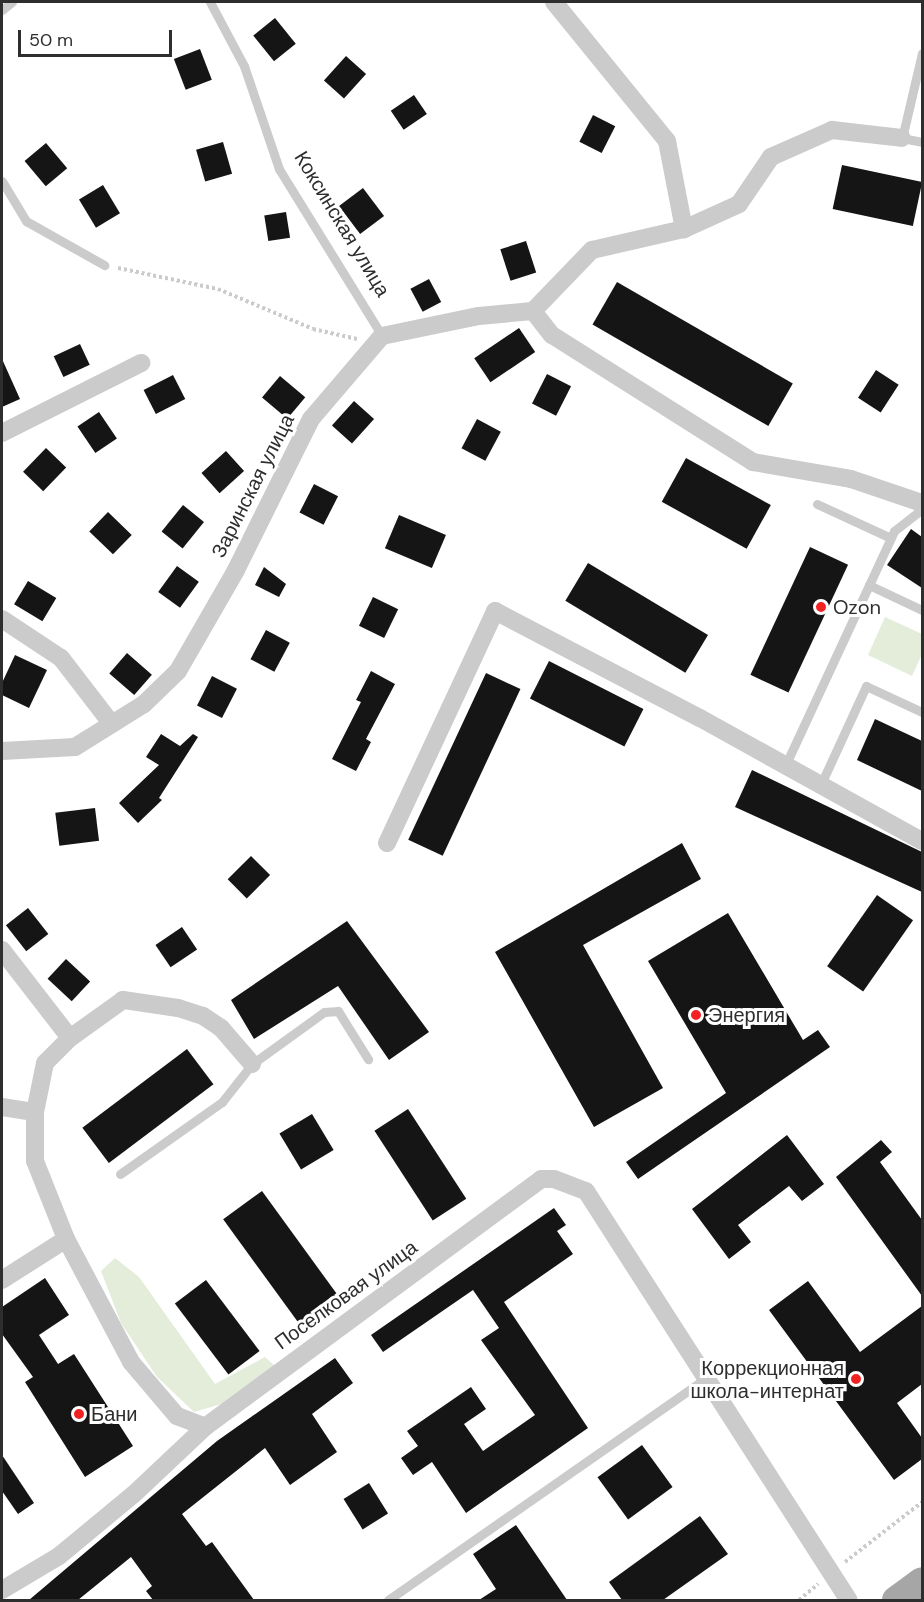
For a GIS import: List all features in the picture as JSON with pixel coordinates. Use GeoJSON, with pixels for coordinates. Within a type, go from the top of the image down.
{"type":"FeatureCollection","features":[{"type":"Feature","properties":{"kind":"main road"},"geometry":{"type":"LineString","coordinates":[[896,1600],[922,1581]]}},
{"type":"Feature","properties":{"kind":"street"},"geometry":{"type":"LineString","coordinates":[[554,2],[667,141],[684,229]]}},
{"type":"Feature","properties":{"kind":"street"},"geometry":{"type":"LineString","coordinates":[[379,340],[479,316],[533,311],[592,250],[684,229],[739,204],[771,157],[832,130],[902,138]]}},
{"type":"Feature","properties":{"kind":"street"},"geometry":{"type":"LineString","coordinates":[[533,311],[552,335],[753,462],[851,479],[922,503]]}},
{"type":"Feature","properties":{"kind":"street","name":"Заринская улица"},"geometry":{"type":"LineString","coordinates":[[2,751],[75,747],[144,704],[178,671],[236,570],[310,419],[379,340]]}},
{"type":"Feature","properties":{"kind":"street"},"geometry":{"type":"LineString","coordinates":[[2,433],[141,363]]}},
{"type":"Feature","properties":{"kind":"street"},"geometry":{"type":"LineString","coordinates":[[387,843],[495,611],[821,784],[922,841]]}},
{"type":"Feature","properties":{"kind":"street"},"geometry":{"type":"LineString","coordinates":[[2,619],[61,658],[111,723]]}},
{"type":"Feature","properties":{"kind":"street"},"geometry":{"type":"LineString","coordinates":[[2,950],[70,1038]]}},
{"type":"Feature","properties":{"kind":"street"},"geometry":{"type":"LineString","coordinates":[[2,1590],[58,1556],[134,1494],[205,1427],[177,1416],[131,1362],[66,1239],[35,1161],[35,1112],[45,1063],[70,1038],[123,1000],[178,1008],[203,1016],[221,1028],[252,1064]]}},
{"type":"Feature","properties":{"kind":"street"},"geometry":{"type":"LineString","coordinates":[[2,1107],[35,1112]]}},
{"type":"Feature","properties":{"kind":"street","name":"Поселковая улица"},"geometry":{"type":"LineString","coordinates":[[205,1427],[542,1179],[554,1179],[586,1191],[849,1600]]}},
{"type":"Feature","properties":{"kind":"street"},"geometry":{"type":"LineString","coordinates":[[2,1280],[66,1239]]}},
{"type":"Feature","properties":{"kind":"lane"},"geometry":{"type":"LineString","coordinates":[[2,10],[12,2]]}},
{"type":"Feature","properties":{"kind":"lane","name":"Коксинская улица"},"geometry":{"type":"LineString","coordinates":[[210,2],[244,66],[279,169],[379,340]]}},
{"type":"Feature","properties":{"kind":"lane"},"geometry":{"type":"LineString","coordinates":[[922,53],[902,138],[922,142]]}},
{"type":"Feature","properties":{"kind":"lane"},"geometry":{"type":"LineString","coordinates":[[2,181],[26,221],[104,265]]}},
{"type":"Feature","properties":{"kind":"lane"},"geometry":{"type":"LineString","coordinates":[[817,504],[891,538]]}},
{"type":"Feature","properties":{"kind":"lane"},"geometry":{"type":"LineString","coordinates":[[785,766],[891,538],[922,508]]}},
{"type":"Feature","properties":{"kind":"lane"},"geometry":{"type":"LineString","coordinates":[[869,585],[922,610]]}},
{"type":"Feature","properties":{"kind":"lane"},"geometry":{"type":"LineString","coordinates":[[821,784],[866,686],[922,712]]}},
{"type":"Feature","properties":{"kind":"lane"},"geometry":{"type":"LineString","coordinates":[[120,1174],[222,1102],[252,1064],[324,1012],[338,1011],[368,1059]]}},
{"type":"Feature","properties":{"kind":"lane"},"geometry":{"type":"LineString","coordinates":[[388,1600],[706,1378]]}},
{"type":"Feature","properties":{"kind":"path"},"geometry":{"type":"LineString","coordinates":[[104,265],[218,289],[313,329],[379,340]]}},
{"type":"Feature","properties":{"kind":"path"},"geometry":{"type":"LineString","coordinates":[[799,1600],[831,1572],[922,1502]]}},
{"type":"Feature","properties":{"kind":"green space"},"geometry":{"type":"Polygon","coordinates":[[[885,617],[922,634],[922,654],[912,676],[868,655],[885,617]]]}},
{"type":"Feature","properties":{"kind":"green space"},"geometry":{"type":"Polygon","coordinates":[[[115,1258],[139,1277],[215,1384],[265,1357],[275,1366],[232,1401],[194,1412],[157,1377],[121,1323],[101,1271],[115,1258]]]}},
{"type":"Feature","properties":{"kind":"building"},"geometry":{"type":"Polygon","coordinates":[[[275,18],[296,44],[274,61],[253,36],[275,18]]]}},
{"type":"Feature","properties":{"kind":"building"},"geometry":{"type":"Polygon","coordinates":[[[200,49],[212,80],[186,90],[174,59],[200,49]]]}},
{"type":"Feature","properties":{"kind":"building"},"geometry":{"type":"Polygon","coordinates":[[[346,56],[366,74],[344,99],[324,81],[346,56]]]}},
{"type":"Feature","properties":{"kind":"building"},"geometry":{"type":"Polygon","coordinates":[[[414,95],[427,114],[404,130],[391,111],[414,95]]]}},
{"type":"Feature","properties":{"kind":"building"},"geometry":{"type":"Polygon","coordinates":[[[593,115],[615,126],[602,153],[579,142],[593,115]]]}},
{"type":"Feature","properties":{"kind":"building"},"geometry":{"type":"Polygon","coordinates":[[[223,142],[232,174],[205,181],[196,150],[223,142]]]}},
{"type":"Feature","properties":{"kind":"building"},"geometry":{"type":"Polygon","coordinates":[[[46,143],[67,168],[46,186],[25,161],[46,143]]]}},
{"type":"Feature","properties":{"kind":"building"},"geometry":{"type":"Polygon","coordinates":[[[842,165],[922,182],[913,226],[833,209],[842,165]]]}},
{"type":"Feature","properties":{"kind":"building"},"geometry":{"type":"Polygon","coordinates":[[[103,185],[120,213],[96,228],[79,199],[103,185]]]}},
{"type":"Feature","properties":{"kind":"building"},"geometry":{"type":"Polygon","coordinates":[[[363,188],[384,216],[360,234],[339,206],[363,188]]]}},
{"type":"Feature","properties":{"kind":"building"},"geometry":{"type":"Polygon","coordinates":[[[286,212],[290,238],[268,241],[264,215],[286,212]]]}},
{"type":"Feature","properties":{"kind":"building"},"geometry":{"type":"Polygon","coordinates":[[[526,241],[536,272],[511,281],[500,249],[526,241]]]}},
{"type":"Feature","properties":{"kind":"building"},"geometry":{"type":"Polygon","coordinates":[[[429,279],[441,302],[423,312],[410,289],[429,279]]]}},
{"type":"Feature","properties":{"kind":"building"},"geometry":{"type":"Polygon","coordinates":[[[617,282],[793,383],[768,426],[592,324],[617,282]]]}},
{"type":"Feature","properties":{"kind":"building"},"geometry":{"type":"Polygon","coordinates":[[[519,328],[535,352],[490,382],[474,358],[519,328]]]}},
{"type":"Feature","properties":{"kind":"building"},"geometry":{"type":"Polygon","coordinates":[[[80,344],[90,365],[63,377],[54,356],[80,344]]]}},
{"type":"Feature","properties":{"kind":"building"},"geometry":{"type":"Polygon","coordinates":[[[2,359],[20,399],[2,407],[2,359]]]}},
{"type":"Feature","properties":{"kind":"building"},"geometry":{"type":"Polygon","coordinates":[[[876,370],[899,385],[881,412],[858,398],[876,370]]]}},
{"type":"Feature","properties":{"kind":"building"},"geometry":{"type":"Polygon","coordinates":[[[547,374],[571,386],[556,416],[532,403],[547,374]]]}},
{"type":"Feature","properties":{"kind":"building"},"geometry":{"type":"Polygon","coordinates":[[[173,375],[185,399],[156,414],[144,390],[173,375]]]}},
{"type":"Feature","properties":{"kind":"building"},"geometry":{"type":"Polygon","coordinates":[[[280,376],[305,397],[287,419],[262,397],[280,376]]]}},
{"type":"Feature","properties":{"kind":"building"},"geometry":{"type":"Polygon","coordinates":[[[354,401],[374,419],[352,444],[332,426],[354,401]]]}},
{"type":"Feature","properties":{"kind":"building"},"geometry":{"type":"Polygon","coordinates":[[[99,412],[117,439],[95,453],[77,427],[99,412]]]}},
{"type":"Feature","properties":{"kind":"building"},"geometry":{"type":"Polygon","coordinates":[[[477,419],[501,432],[485,461],[462,448],[477,419]]]}},
{"type":"Feature","properties":{"kind":"building"},"geometry":{"type":"Polygon","coordinates":[[[46,448],[66,467],[43,491],[23,472],[46,448]]]}},
{"type":"Feature","properties":{"kind":"building"},"geometry":{"type":"Polygon","coordinates":[[[226,451],[244,471],[220,493],[201,473],[226,451]]]}},
{"type":"Feature","properties":{"kind":"building"},"geometry":{"type":"Polygon","coordinates":[[[686,458],[771,505],[747,549],[662,502],[686,458]]]}},
{"type":"Feature","properties":{"kind":"building"},"geometry":{"type":"Polygon","coordinates":[[[314,484],[338,496],[324,525],[299,513],[314,484]]]}},
{"type":"Feature","properties":{"kind":"building"},"geometry":{"type":"Polygon","coordinates":[[[183,505],[204,522],[183,548],[162,531],[183,505]]]}},
{"type":"Feature","properties":{"kind":"building"},"geometry":{"type":"Polygon","coordinates":[[[108,512],[132,535],[113,554],[89,531],[108,512]]]}},
{"type":"Feature","properties":{"kind":"building"},"geometry":{"type":"Polygon","coordinates":[[[399,515],[446,535],[432,568],[385,548],[399,515]]]}},
{"type":"Feature","properties":{"kind":"building"},"geometry":{"type":"Polygon","coordinates":[[[911,529],[922,537],[922,588],[887,565],[911,529]]]}},
{"type":"Feature","properties":{"kind":"building"},"geometry":{"type":"Polygon","coordinates":[[[810,547],[848,565],[788,693],[750,675],[810,547]]]}},
{"type":"Feature","properties":{"kind":"building"},"geometry":{"type":"Polygon","coordinates":[[[588,563],[708,635],[685,673],[565,601],[588,563]]]}},
{"type":"Feature","properties":{"kind":"building"},"geometry":{"type":"Polygon","coordinates":[[[177,566],[199,582],[180,608],[158,592],[177,566]]]}},
{"type":"Feature","properties":{"kind":"building"},"geometry":{"type":"Polygon","coordinates":[[[264,567],[286,584],[279,597],[255,585],[264,567]]]}},
{"type":"Feature","properties":{"kind":"building"},"geometry":{"type":"Polygon","coordinates":[[[28,581],[56,598],[42,621],[14,604],[28,581]]]}},
{"type":"Feature","properties":{"kind":"building"},"geometry":{"type":"Polygon","coordinates":[[[373,597],[398,609],[384,638],[359,626],[373,597]]]}},
{"type":"Feature","properties":{"kind":"building"},"geometry":{"type":"Polygon","coordinates":[[[266,630],[290,643],[274,672],[251,659],[266,630]]]}},
{"type":"Feature","properties":{"kind":"building"},"geometry":{"type":"Polygon","coordinates":[[[127,653],[152,675],[134,695],[109,673],[127,653]]]}},
{"type":"Feature","properties":{"kind":"building"},"geometry":{"type":"Polygon","coordinates":[[[15,655],[47,670],[29,708],[2,695],[2,683],[15,655]]]}},
{"type":"Feature","properties":{"kind":"building"},"geometry":{"type":"Polygon","coordinates":[[[549,661],[643,709],[624,747],[530,698],[549,661]]]}},
{"type":"Feature","properties":{"kind":"building"},"geometry":{"type":"Polygon","coordinates":[[[371,671],[395,684],[366,739],[371,742],[356,771],[332,759],[361,702],[356,700],[371,671]]]}},
{"type":"Feature","properties":{"kind":"building"},"geometry":{"type":"Polygon","coordinates":[[[486,673],[520,689],[443,856],[408,840],[486,673]]]}},
{"type":"Feature","properties":{"kind":"building"},"geometry":{"type":"Polygon","coordinates":[[[212,676],[237,689],[222,718],[197,705],[212,676]]]}},
{"type":"Feature","properties":{"kind":"building"},"geometry":{"type":"Polygon","coordinates":[[[875,719],[922,741],[922,791],[857,760],[875,719]]]}},
{"type":"Feature","properties":{"kind":"building"},"geometry":{"type":"Polygon","coordinates":[[[161,734],[180,746],[193,734],[198,737],[159,798],[162,800],[138,823],[119,803],[159,765],[146,757],[161,734]]]}},
{"type":"Feature","properties":{"kind":"building"},"geometry":{"type":"Polygon","coordinates":[[[752,770],[922,852],[922,892],[735,807],[752,770]]]}},
{"type":"Feature","properties":{"kind":"building"},"geometry":{"type":"Polygon","coordinates":[[[95,808],[99,841],[59,846],[55,813],[95,808]]]}},
{"type":"Feature","properties":{"kind":"building"},"geometry":{"type":"Polygon","coordinates":[[[682,843],[701,879],[583,945],[663,1088],[594,1127],[495,952],[682,843]]]}},
{"type":"Feature","properties":{"kind":"building"},"geometry":{"type":"Polygon","coordinates":[[[251,856],[270,875],[247,898],[228,879],[251,856]]]}},
{"type":"Feature","properties":{"kind":"building"},"geometry":{"type":"Polygon","coordinates":[[[877,895],[913,920],[863,992],[827,966],[877,895]]]}},
{"type":"Feature","properties":{"kind":"building"},"geometry":{"type":"Polygon","coordinates":[[[28,908],[48,934],[26,951],[6,925],[28,908]]]}},
{"type":"Feature","properties":{"kind":"building"},"geometry":{"type":"Polygon","coordinates":[[[728,913],[803,1040],[818,1030],[830,1047],[638,1179],[626,1162],[726,1093],[648,961],[728,913]]]}},
{"type":"Feature","properties":{"kind":"building"},"geometry":{"type":"Polygon","coordinates":[[[347,921],[429,1032],[389,1060],[338,986],[254,1039],[231,1000],[347,921]]]}},
{"type":"Feature","properties":{"kind":"building"},"geometry":{"type":"Polygon","coordinates":[[[182,927],[197,949],[171,967],[155,945],[182,927]]]}},
{"type":"Feature","properties":{"kind":"building"},"geometry":{"type":"Polygon","coordinates":[[[66,959],[90,982],[72,1001],[48,979],[66,959]]]}},
{"type":"Feature","properties":{"kind":"building"},"geometry":{"type":"Polygon","coordinates":[[[187,1049],[213,1084],[109,1163],[82,1128],[187,1049]]]}},
{"type":"Feature","properties":{"kind":"building"},"geometry":{"type":"Polygon","coordinates":[[[408,1109],[466,1199],[433,1221],[374,1131],[408,1109]]]}},
{"type":"Feature","properties":{"kind":"building"},"geometry":{"type":"Polygon","coordinates":[[[312,1114],[334,1150],[301,1170],[279,1134],[312,1114]]]}},
{"type":"Feature","properties":{"kind":"building"},"geometry":{"type":"Polygon","coordinates":[[[787,1135],[824,1184],[802,1201],[789,1186],[738,1225],[751,1242],[729,1259],[692,1209],[787,1135]]]}},
{"type":"Feature","properties":{"kind":"building"},"geometry":{"type":"Polygon","coordinates":[[[881,1140],[892,1152],[880,1162],[922,1220],[922,1296],[836,1177],[881,1140]]]}},
{"type":"Feature","properties":{"kind":"building"},"geometry":{"type":"Polygon","coordinates":[[[262,1191],[338,1295],[299,1324],[223,1219],[262,1191]]]}},
{"type":"Feature","properties":{"kind":"building"},"geometry":{"type":"Polygon","coordinates":[[[554,1208],[566,1225],[557,1231],[573,1254],[504,1302],[588,1428],[466,1513],[432,1462],[413,1475],[401,1458],[418,1446],[407,1431],[471,1387],[486,1409],[464,1424],[483,1451],[535,1415],[481,1340],[499,1328],[473,1290],[383,1352],[371,1335],[554,1208]]]}},
{"type":"Feature","properties":{"kind":"building","name":"Бани"},"geometry":{"type":"Polygon","coordinates":[[[45,1278],[69,1315],[39,1335],[58,1364],[74,1354],[133,1446],[85,1477],[25,1382],[33,1377],[2,1334],[2,1307],[45,1278]]]}},
{"type":"Feature","properties":{"kind":"building"},"geometry":{"type":"Polygon","coordinates":[[[206,1280],[260,1351],[228,1375],[175,1303],[206,1280]]]}},
{"type":"Feature","properties":{"kind":"building","name":"Коррекционная школа-интернат"},"geometry":{"type":"Polygon","coordinates":[[[808,1281],[860,1352],[922,1306],[922,1384],[897,1403],[922,1438],[922,1459],[894,1480],[769,1310],[808,1281]]]}},
{"type":"Feature","properties":{"kind":"building"},"geometry":{"type":"Polygon","coordinates":[[[335,1358],[353,1383],[312,1414],[337,1452],[290,1485],[265,1448],[182,1514],[206,1546],[212,1542],[254,1600],[153,1600],[146,1591],[152,1586],[131,1557],[78,1600],[29,1600],[217,1441],[335,1358]]]}},
{"type":"Feature","properties":{"kind":"building"},"geometry":{"type":"Polygon","coordinates":[[[642,1445],[673,1487],[628,1519],[598,1477],[642,1445]]]}},
{"type":"Feature","properties":{"kind":"building"},"geometry":{"type":"Polygon","coordinates":[[[2,1455],[34,1503],[18,1514],[2,1491],[2,1455]]]}},
{"type":"Feature","properties":{"kind":"building"},"geometry":{"type":"Polygon","coordinates":[[[369,1483],[388,1514],[363,1529],[344,1499],[369,1483]]]}},
{"type":"Feature","properties":{"kind":"building"},"geometry":{"type":"Polygon","coordinates":[[[700,1516],[728,1554],[663,1600],[622,1600],[609,1582],[700,1516]]]}},
{"type":"Feature","properties":{"kind":"building"},"geometry":{"type":"Polygon","coordinates":[[[516,1525],[567,1600],[479,1600],[496,1589],[473,1554],[516,1525]]]}},
{"type":"Feature","properties":{"kind":"place","name":"Ozon"},"geometry":{"type":"Point","coordinates":[821,607]}},
{"type":"Feature","properties":{"kind":"place","name":"Энергия"},"geometry":{"type":"Point","coordinates":[696,1015]}},
{"type":"Feature","properties":{"kind":"place","name":"Коррекционная школа-интернат"},"geometry":{"type":"Point","coordinates":[856,1379]}},
{"type":"Feature","properties":{"kind":"place","name":"Бани"},"geometry":{"type":"Point","coordinates":[79,1414]}}]}
